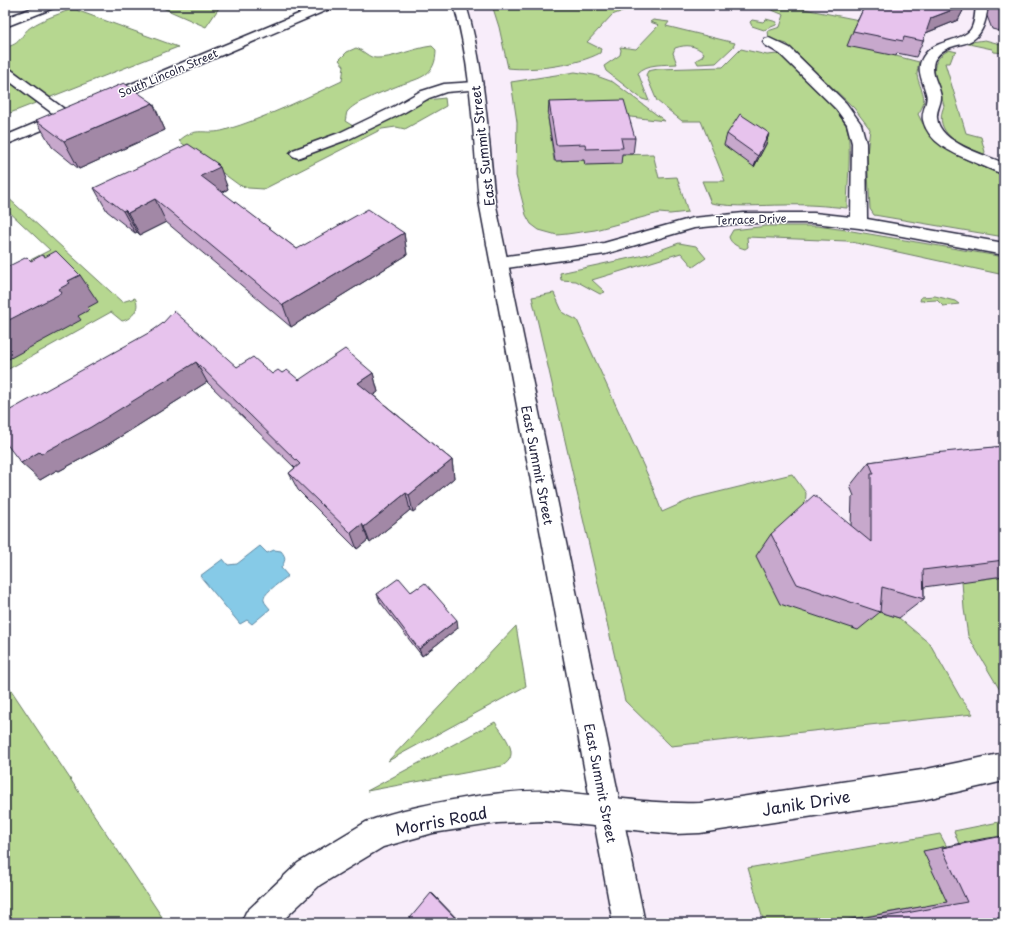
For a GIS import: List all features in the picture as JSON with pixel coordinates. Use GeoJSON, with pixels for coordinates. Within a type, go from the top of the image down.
{"type":"FeatureCollection","features":[{"type":"Feature","properties":{"kind":"street"},"geometry":{"type":"LineString","coordinates":[[5,23],[52,5]]}},
{"type":"Feature","properties":{"kind":"street","name":"South Lincoln Street"},"geometry":{"type":"LineString","coordinates":[[94,104],[330,5]]}},
{"type":"Feature","properties":{"kind":"street","name":"East Summit Street"},"geometry":{"type":"LineString","coordinates":[[460,5],[469,35],[476,86],[487,201],[629,923]]}},
{"type":"Feature","properties":{"kind":"street"},"geometry":{"type":"LineString","coordinates":[[982,5],[980,20],[973,34],[936,51],[930,56],[926,64],[927,80],[934,97],[930,120],[936,132],[950,143],[964,152],[1004,169]]}},
{"type":"Feature","properties":{"kind":"street"},"geometry":{"type":"LineString","coordinates":[[769,42],[785,51],[841,106],[854,124],[858,143],[859,223]]}},
{"type":"Feature","properties":{"kind":"street"},"geometry":{"type":"LineString","coordinates":[[5,72],[65,116]]}},
{"type":"Feature","properties":{"kind":"street"},"geometry":{"type":"LineString","coordinates":[[298,153],[344,136],[400,109],[424,95],[444,88],[476,86]]}},
{"type":"Feature","properties":{"kind":"street"},"geometry":{"type":"LineString","coordinates":[[5,141],[80,110]]}},
{"type":"Feature","properties":{"kind":"street","name":"Terrace Drive"},"geometry":{"type":"LineString","coordinates":[[500,262],[577,253],[605,248],[693,223],[744,218],[795,218],[859,223],[1004,249]]}},
{"type":"Feature","properties":{"kind":"street","name":"Janik Drive"},"geometry":{"type":"LineString","coordinates":[[607,812],[674,819],[700,818],[922,785],[1004,767]]}},
{"type":"Feature","properties":{"kind":"street","name":"Morris Road"},"geometry":{"type":"LineString","coordinates":[[257,923],[309,874],[377,833],[433,818],[498,808],[544,806],[607,812]]}},
{"type":"Feature","properties":{"kind":"shaded area"},"geometry":{"type":"Polygon","coordinates":[[[460,5],[1004,5],[1004,923],[257,923],[377,833],[606,812],[505,293],[460,5]]]}},
{"type":"Feature","properties":{"kind":"green space"},"geometry":{"type":"Polygon","coordinates":[[[156,5],[221,5],[206,27],[156,5]]]}},
{"type":"Feature","properties":{"kind":"green space"},"geometry":{"type":"Polygon","coordinates":[[[492,5],[639,5],[612,15],[587,42],[601,49],[600,53],[568,64],[542,68],[518,69],[508,68],[499,27],[492,5]]]}},
{"type":"Feature","properties":{"kind":"green space"},"geometry":{"type":"Polygon","coordinates":[[[639,5],[653,5],[651,7],[639,5]]]}},
{"type":"Feature","properties":{"kind":"green space"},"geometry":{"type":"Polygon","coordinates":[[[760,5],[799,5],[804,9],[859,20],[896,56],[919,62],[917,75],[924,99],[922,108],[918,114],[925,128],[934,139],[954,154],[1004,176],[1004,237],[874,215],[870,209],[867,154],[870,129],[854,108],[787,44],[769,39],[768,31],[780,27],[784,15],[760,5]]]}},
{"type":"Feature","properties":{"kind":"green space"},"geometry":{"type":"Polygon","coordinates":[[[69,10],[76,10],[178,47],[5,115],[5,47],[15,44],[36,24],[69,10]]]}},
{"type":"Feature","properties":{"kind":"green space"},"geometry":{"type":"Polygon","coordinates":[[[766,19],[777,22],[776,25],[764,30],[752,26],[750,22],[752,20],[763,22],[766,19]]]}},
{"type":"Feature","properties":{"kind":"green space"},"geometry":{"type":"Polygon","coordinates":[[[653,20],[669,22],[666,26],[735,43],[733,47],[716,63],[698,64],[696,60],[702,57],[704,53],[691,46],[683,46],[675,48],[673,53],[677,64],[656,65],[642,70],[638,73],[649,101],[642,99],[606,71],[604,66],[620,55],[620,47],[636,49],[659,25],[650,22],[653,20]]]}},
{"type":"Feature","properties":{"kind":"green space"},"geometry":{"type":"Polygon","coordinates":[[[985,40],[1004,45],[1004,53],[994,52],[992,49],[964,43],[985,40]]]}},
{"type":"Feature","properties":{"kind":"green space"},"geometry":{"type":"Polygon","coordinates":[[[432,46],[436,50],[435,59],[430,71],[426,75],[358,103],[347,112],[345,121],[361,131],[427,100],[445,98],[446,106],[405,129],[396,127],[382,129],[264,189],[248,188],[239,185],[179,141],[191,133],[218,132],[255,120],[342,81],[344,66],[339,60],[347,52],[356,48],[371,57],[382,58],[432,46]]]}},
{"type":"Feature","properties":{"kind":"green space"},"geometry":{"type":"Polygon","coordinates":[[[741,49],[767,55],[778,54],[786,58],[829,102],[843,121],[847,128],[849,144],[847,208],[801,205],[738,206],[711,203],[702,181],[725,181],[701,121],[682,121],[657,101],[646,75],[648,71],[658,69],[723,67],[741,49]]]}},
{"type":"Feature","properties":{"kind":"green space"},"geometry":{"type":"Polygon","coordinates":[[[949,50],[957,52],[953,55],[950,63],[945,63],[966,133],[981,137],[985,152],[984,154],[951,138],[942,124],[941,116],[944,106],[935,75],[935,68],[941,55],[949,50]]]}},
{"type":"Feature","properties":{"kind":"green space"},"geometry":{"type":"Polygon","coordinates":[[[575,72],[594,75],[613,82],[665,121],[622,116],[548,118],[554,161],[584,160],[618,155],[653,154],[659,178],[677,177],[688,212],[670,214],[659,213],[595,230],[557,235],[539,230],[531,224],[526,215],[516,176],[517,122],[511,82],[575,72]]]}},
{"type":"Feature","properties":{"kind":"green space"},"geometry":{"type":"Polygon","coordinates":[[[5,195],[122,302],[135,298],[137,306],[132,315],[126,320],[122,321],[111,312],[5,371],[5,273],[50,250],[5,208],[5,195]]]}},
{"type":"Feature","properties":{"kind":"green space"},"geometry":{"type":"Polygon","coordinates":[[[767,226],[817,226],[1004,257],[1004,275],[847,241],[747,237],[748,247],[745,249],[731,242],[729,237],[733,230],[767,226]]]}},
{"type":"Feature","properties":{"kind":"green space"},"geometry":{"type":"Polygon","coordinates":[[[679,243],[696,246],[706,258],[693,267],[681,253],[592,280],[605,292],[600,294],[576,281],[561,280],[560,273],[649,254],[679,243]]]}},
{"type":"Feature","properties":{"kind":"green space"},"geometry":{"type":"Polygon","coordinates":[[[554,293],[563,313],[577,320],[649,478],[662,512],[694,498],[792,474],[806,493],[804,523],[860,605],[899,618],[930,644],[960,697],[973,714],[671,746],[625,701],[532,297],[554,293]]]}},
{"type":"Feature","properties":{"kind":"green space"},"geometry":{"type":"Polygon","coordinates":[[[935,296],[955,301],[959,304],[943,306],[937,300],[920,301],[921,297],[935,296]]]}},
{"type":"Feature","properties":{"kind":"green space"},"geometry":{"type":"Polygon","coordinates":[[[970,570],[976,580],[1004,576],[1004,697],[968,636],[962,582],[957,572],[970,570]]]}},
{"type":"Feature","properties":{"kind":"green space"},"geometry":{"type":"Polygon","coordinates":[[[516,626],[526,686],[388,761],[516,626]]]}},
{"type":"Feature","properties":{"kind":"green space"},"geometry":{"type":"Polygon","coordinates":[[[5,681],[166,923],[5,923],[5,681]]]}},
{"type":"Feature","properties":{"kind":"green space"},"geometry":{"type":"Polygon","coordinates":[[[495,722],[506,739],[511,751],[511,756],[508,762],[502,766],[367,791],[495,722]]]}},
{"type":"Feature","properties":{"kind":"green space"},"geometry":{"type":"Polygon","coordinates":[[[1004,821],[1004,890],[959,844],[954,831],[1004,821]]]}},
{"type":"Feature","properties":{"kind":"green space"},"geometry":{"type":"Polygon","coordinates":[[[940,834],[947,847],[956,901],[827,923],[764,923],[748,868],[940,834]]]}},
{"type":"Feature","properties":{"kind":"water"},"geometry":{"type":"Polygon","coordinates":[[[260,546],[267,553],[274,550],[281,551],[285,560],[281,568],[288,576],[265,595],[264,601],[270,609],[252,624],[247,620],[240,624],[200,576],[223,559],[228,565],[237,564],[260,546]]]}},
{"type":"Feature","properties":{"kind":"building"},"geometry":{"type":"Polygon","coordinates":[[[865,5],[965,5],[931,18],[923,41],[904,37],[903,41],[853,31],[865,5]]]}},
{"type":"Feature","properties":{"kind":"building"},"geometry":{"type":"Polygon","coordinates":[[[124,83],[153,103],[64,141],[36,120],[124,83]]]}},
{"type":"Feature","properties":{"kind":"building"},"geometry":{"type":"Polygon","coordinates":[[[624,100],[635,138],[621,138],[623,148],[586,149],[585,144],[556,145],[549,102],[624,100]]]}},
{"type":"Feature","properties":{"kind":"building"},"geometry":{"type":"Polygon","coordinates":[[[740,114],[769,133],[758,156],[727,134],[740,114]]]}},
{"type":"Feature","properties":{"kind":"building"},"geometry":{"type":"Polygon","coordinates":[[[188,144],[218,164],[216,164],[220,167],[201,176],[297,249],[368,209],[404,233],[283,305],[155,199],[128,213],[125,210],[123,211],[94,188],[188,144]]]}},
{"type":"Feature","properties":{"kind":"building"},"geometry":{"type":"Polygon","coordinates":[[[56,251],[80,275],[68,281],[70,283],[59,289],[62,293],[5,322],[5,268],[27,257],[31,261],[42,255],[45,257],[56,251]]]}},
{"type":"Feature","properties":{"kind":"building"},"geometry":{"type":"Polygon","coordinates":[[[174,311],[237,367],[253,357],[272,374],[278,370],[282,373],[287,370],[299,380],[345,349],[373,373],[358,383],[452,460],[409,495],[406,493],[364,527],[362,524],[351,533],[289,473],[300,464],[196,362],[91,427],[41,454],[39,452],[21,463],[5,442],[5,423],[7,422],[5,420],[5,413],[152,331],[162,324],[174,311]]]}},
{"type":"Feature","properties":{"kind":"building"},"geometry":{"type":"Polygon","coordinates":[[[1004,446],[1004,560],[923,570],[924,599],[882,587],[880,612],[797,584],[771,534],[814,495],[871,542],[871,474],[874,474],[869,462],[924,454],[1004,446]]]}},
{"type":"Feature","properties":{"kind":"building"},"geometry":{"type":"Polygon","coordinates":[[[399,578],[411,592],[425,583],[457,620],[419,649],[377,594],[399,578]]]}},
{"type":"Feature","properties":{"kind":"building"},"geometry":{"type":"Polygon","coordinates":[[[1003,836],[1004,923],[851,923],[967,902],[942,848],[1003,836]]]}},
{"type":"Feature","properties":{"kind":"building"},"geometry":{"type":"Polygon","coordinates":[[[431,893],[460,923],[406,923],[431,893]]]}}]}
